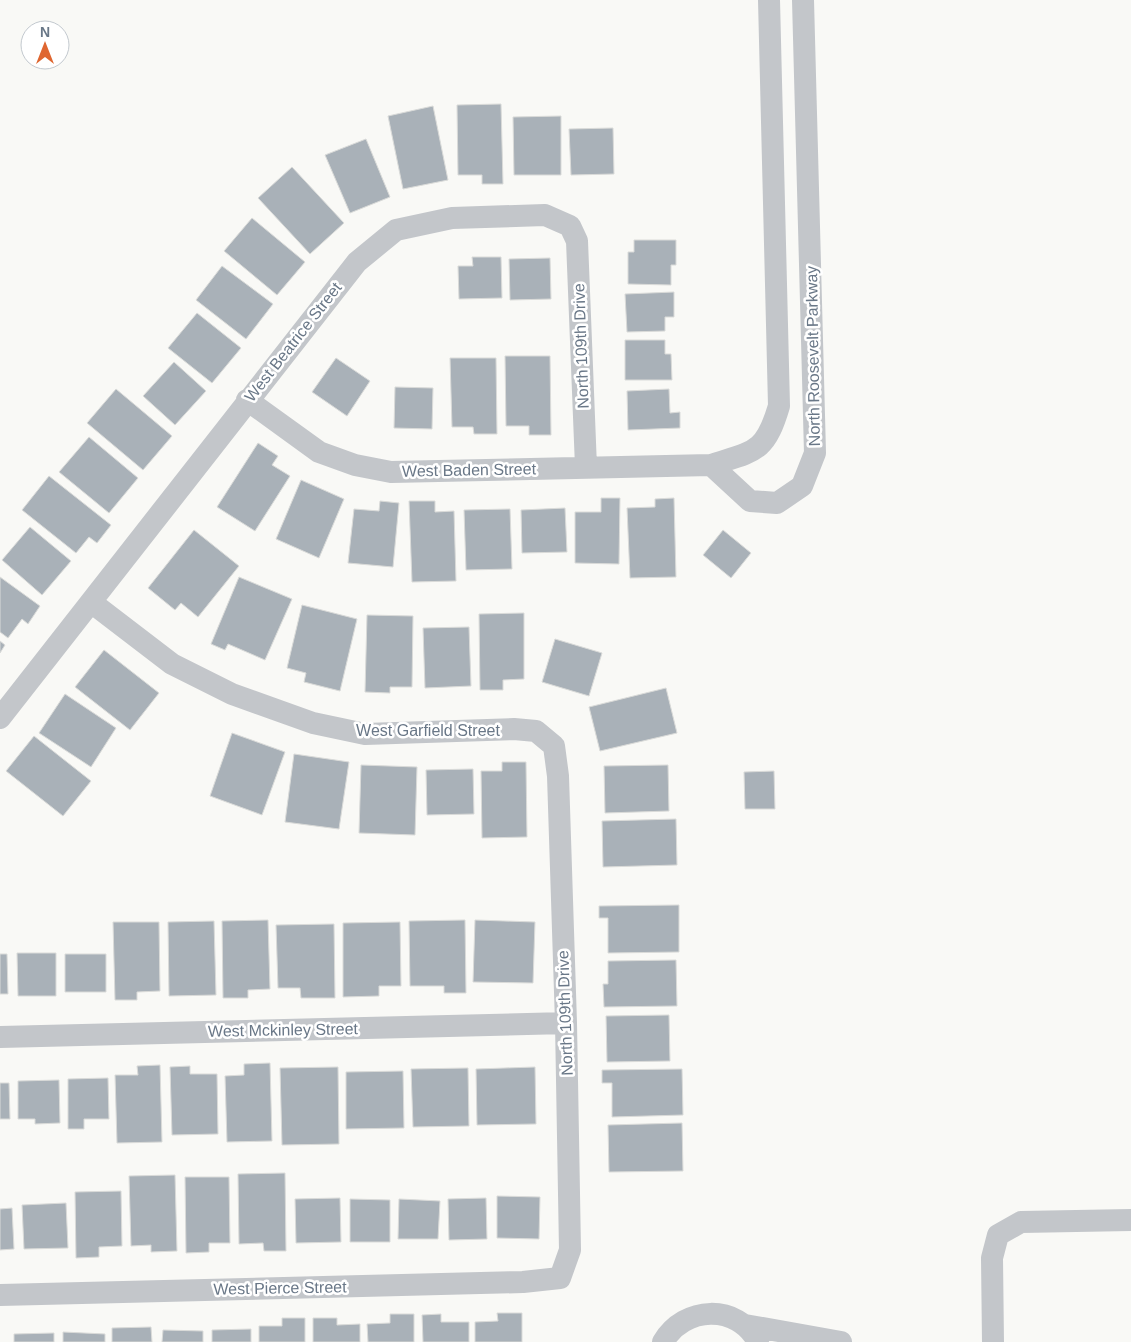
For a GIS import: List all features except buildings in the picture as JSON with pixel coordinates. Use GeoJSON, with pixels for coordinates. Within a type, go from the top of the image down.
{"type":"FeatureCollection","features":[{"type":"Feature","properties":{"kind":"street"},"geometry":{"type":"LineString","coordinates":[[712,465],[754,451],[771,432],[779,406],[769,0]]}},
{"type":"Feature","properties":{"kind":"street","name":"North Roosevelt Parkway"},"geometry":{"type":"LineString","coordinates":[[712,465],[750,501],[777,502],[802,486],[815,453],[803,0]]}},
{"type":"Feature","properties":{"kind":"street","name":"West Beatrice Street"},"geometry":{"type":"LineString","coordinates":[[0,718],[356,262],[396,230],[452,218],[545,215],[570,226]]}},
{"type":"Feature","properties":{"kind":"street","name":"North 109th Drive"},"geometry":{"type":"LineString","coordinates":[[570,226],[577,241],[586,467]]}},
{"type":"Feature","properties":{"kind":"street"},"geometry":{"type":"LineString","coordinates":[[778,325],[812,325]]}},
{"type":"Feature","properties":{"kind":"street","name":"West Baden Street"},"geometry":{"type":"LineString","coordinates":[[247,400],[319,452],[355,465],[392,472],[712,465]]}},
{"type":"Feature","properties":{"kind":"street","name":"West Garfield Street"},"geometry":{"type":"LineString","coordinates":[[92,602],[172,664],[232,694],[313,723],[365,734],[504,730],[536,731],[554,746]]}},
{"type":"Feature","properties":{"kind":"street","name":"North 109th Drive"},"geometry":{"type":"LineString","coordinates":[[554,746],[558,776],[566,1023],[570,1250],[560,1278]]}},
{"type":"Feature","properties":{"kind":"street","name":"West Mckinley Street"},"geometry":{"type":"LineString","coordinates":[[0,1037],[566,1023]]}},
{"type":"Feature","properties":{"kind":"street"},"geometry":{"type":"LineString","coordinates":[[994,1342],[992,1258],[998,1235],[1021,1222],[1131,1220]]}},
{"type":"Feature","properties":{"kind":"street","name":"West Pierce Street"},"geometry":{"type":"LineString","coordinates":[[0,1295],[523,1282],[560,1278]]}},
{"type":"Feature","properties":{"kind":"street"},"geometry":{"type":"LineString","coordinates":[[663,1342],[669,1332],[682,1321],[698,1314],[714,1313],[731,1317],[752,1334],[841,1342]]}}]}
